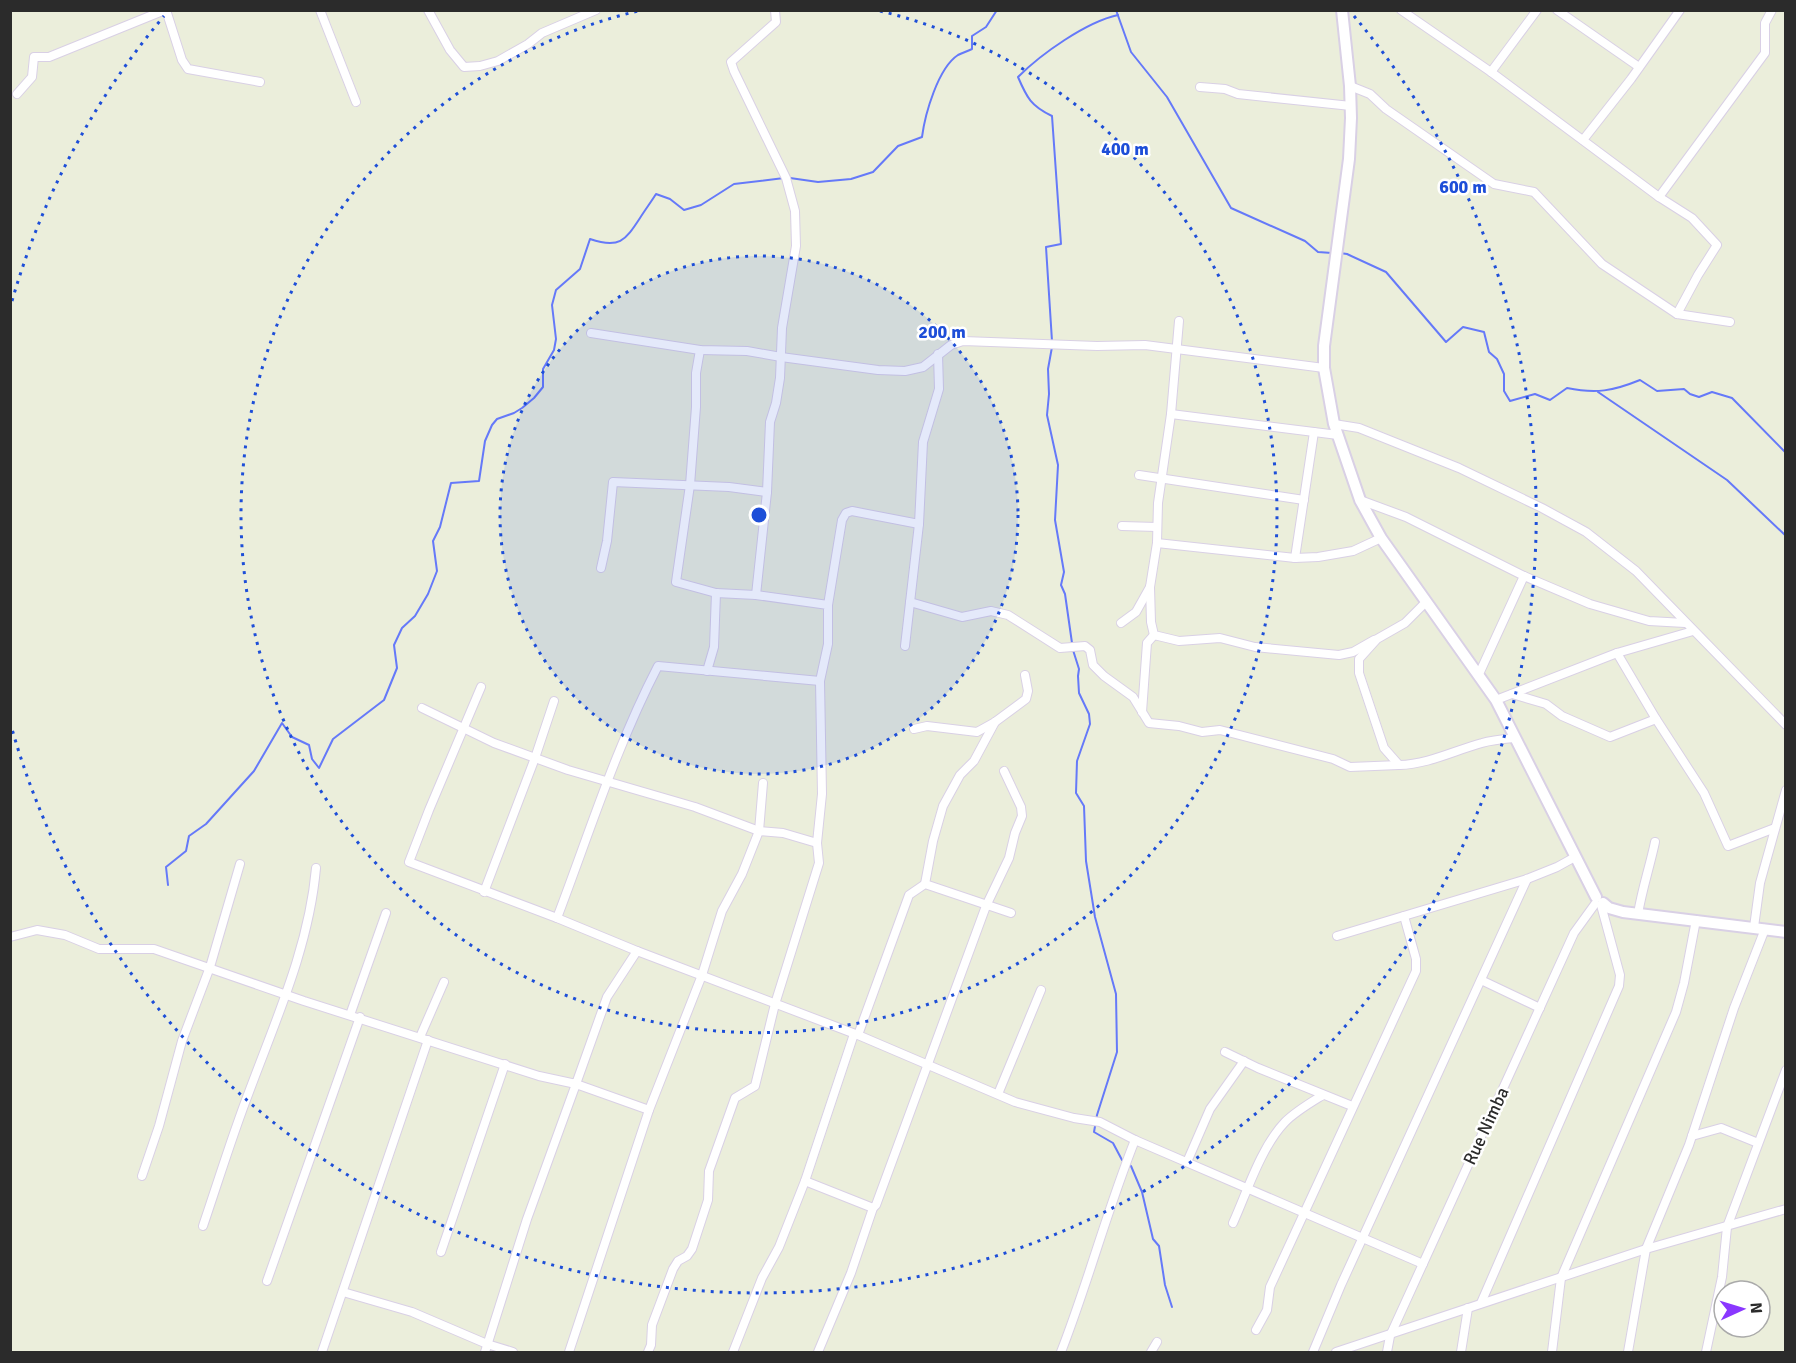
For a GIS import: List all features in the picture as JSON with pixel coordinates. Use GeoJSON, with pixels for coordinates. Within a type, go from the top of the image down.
{"type":"FeatureCollection","features":[{"type":"Feature","properties":{"kind":"street"},"geometry":{"type":"LineString","coordinates":[[16,94],[32,77],[34,57],[49,57],[165,10],[182,60],[188,69],[260,82]]}},
{"type":"Feature","properties":{"kind":"street"},"geometry":{"type":"LineString","coordinates":[[320,10],[356,102]]}},
{"type":"Feature","properties":{"kind":"street"},"geometry":{"type":"LineString","coordinates":[[428,10],[450,50],[464,67],[498,61],[542,33],[596,10]]}},
{"type":"Feature","properties":{"kind":"street"},"geometry":{"type":"LineString","coordinates":[[756,595],[767,492],[770,422],[776,403],[782,328],[796,246],[795,211],[793,196],[783,170],[731,62],[776,22],[775,10]]}},
{"type":"Feature","properties":{"kind":"street"},"geometry":{"type":"LineString","coordinates":[[1342,10],[1351,106],[1349,159],[1324,346],[1324,368],[1334,424],[1360,500],[1381,538],[1496,700],[1599,902],[1620,975],[1619,986],[1481,1303]]}},
{"type":"Feature","properties":{"kind":"street"},"geometry":{"type":"LineString","coordinates":[[1401,10],[1491,72],[1659,197],[1692,218],[1717,245],[1677,314]]}},
{"type":"Feature","properties":{"kind":"street"},"geometry":{"type":"LineString","coordinates":[[1557,10],[1639,67]]}},
{"type":"Feature","properties":{"kind":"street"},"geometry":{"type":"LineString","coordinates":[[1583,140],[1680,10]]}},
{"type":"Feature","properties":{"kind":"street"},"geometry":{"type":"LineString","coordinates":[[1659,197],[1765,52],[1765,23],[1772,10]]}},
{"type":"Feature","properties":{"kind":"street"},"geometry":{"type":"LineString","coordinates":[[1491,72],[1534,11]]}},
{"type":"Feature","properties":{"kind":"street"},"geometry":{"type":"LineString","coordinates":[[1350,86],[1370,94],[1386,109],[1494,184],[1534,192],[1602,264],[1677,314],[1730,322]]}},
{"type":"Feature","properties":{"kind":"street"},"geometry":{"type":"LineString","coordinates":[[1200,87],[1226,89],[1238,94],[1351,106]]}},
{"type":"Feature","properties":{"kind":"street"},"geometry":{"type":"LineString","coordinates":[[1154,635],[1151,622],[1150,587],[1157,543],[1161,478],[1171,414],[1179,321]]}},
{"type":"Feature","properties":{"kind":"street"},"geometry":{"type":"LineString","coordinates":[[591,333],[700,350],[747,351],[878,370],[905,371],[923,367],[951,345],[963,341],[1097,346],[1144,345],[1324,368]]}},
{"type":"Feature","properties":{"kind":"street"},"geometry":{"type":"LineString","coordinates":[[700,350],[696,373],[696,407],[690,485],[676,582],[716,593],[756,595],[764,598],[828,605]]}},
{"type":"Feature","properties":{"kind":"street"},"geometry":{"type":"LineString","coordinates":[[905,646],[919,524],[923,442],[939,389],[938,354]]}},
{"type":"Feature","properties":{"kind":"street"},"geometry":{"type":"LineString","coordinates":[[1171,414],[1338,435]]}},
{"type":"Feature","properties":{"kind":"street"},"geometry":{"type":"LineString","coordinates":[[1334,424],[1359,428],[1459,468],[1586,532],[1636,571],[1785,725]]}},
{"type":"Feature","properties":{"kind":"street"},"geometry":{"type":"LineString","coordinates":[[1295,558],[1314,432]]}},
{"type":"Feature","properties":{"kind":"street"},"geometry":{"type":"LineString","coordinates":[[1139,475],[1304,500]]}},
{"type":"Feature","properties":{"kind":"street"},"geometry":{"type":"LineString","coordinates":[[601,568],[607,541],[613,482],[690,485],[767,492]]}},
{"type":"Feature","properties":{"kind":"street"},"geometry":{"type":"LineString","coordinates":[[1360,500],[1406,517],[1524,576],[1590,604],[1649,621],[1685,623]]}},
{"type":"Feature","properties":{"kind":"street"},"geometry":{"type":"LineString","coordinates":[[648,1353],[651,1345],[652,1325],[673,1269],[678,1261],[687,1256],[692,1249],[708,1200],[709,1171],[735,1098],[755,1086],[775,1004],[819,863],[817,843],[822,794],[820,681],[828,644],[828,605],[842,519],[846,513],[852,511],[919,524]]}},
{"type":"Feature","properties":{"kind":"street"},"geometry":{"type":"LineString","coordinates":[[1122,526],[1157,527]]}},
{"type":"Feature","properties":{"kind":"street"},"geometry":{"type":"LineString","coordinates":[[1157,543],[1295,558],[1353,551],[1381,538]]}},
{"type":"Feature","properties":{"kind":"street"},"geometry":{"type":"LineString","coordinates":[[1479,674],[1524,576]]}},
{"type":"Feature","properties":{"kind":"street"},"geometry":{"type":"LineString","coordinates":[[1121,623],[1136,612],[1150,587]]}},
{"type":"Feature","properties":{"kind":"street"},"geometry":{"type":"LineString","coordinates":[[707,670],[714,647],[716,593]]}},
{"type":"Feature","properties":{"kind":"street"},"geometry":{"type":"LineString","coordinates":[[910,602],[962,617],[991,611],[1008,615],[1060,648],[1085,646],[1090,650],[1093,665],[1133,697],[1149,723],[1179,726],[1202,732],[1220,730],[1333,759],[1350,767],[1399,765],[1431,760],[1482,743],[1515,738]]}},
{"type":"Feature","properties":{"kind":"street"},"geometry":{"type":"LineString","coordinates":[[1154,635],[1179,641],[1220,638],[1256,647],[1339,655],[1353,652],[1405,623],[1426,602]]}},
{"type":"Feature","properties":{"kind":"street"},"geometry":{"type":"LineString","coordinates":[[1496,700],[1617,653],[1692,631]]}},
{"type":"Feature","properties":{"kind":"street"},"geometry":{"type":"LineString","coordinates":[[1142,713],[1147,643],[1154,635]]}},
{"type":"Feature","properties":{"kind":"street"},"geometry":{"type":"LineString","coordinates":[[1377,639],[1359,659],[1359,673],[1384,748],[1399,765]]}},
{"type":"Feature","properties":{"kind":"street"},"geometry":{"type":"LineString","coordinates":[[1617,653],[1704,793],[1728,846],[1775,828]]}},
{"type":"Feature","properties":{"kind":"street"},"geometry":{"type":"LineString","coordinates":[[557,918],[640,701],[658,666],[820,681]]}},
{"type":"Feature","properties":{"kind":"street"},"geometry":{"type":"LineString","coordinates":[[914,729],[927,726],[976,732],[1026,699],[1029,691],[1025,675]]}},
{"type":"Feature","properties":{"kind":"street"},"geometry":{"type":"LineString","coordinates":[[481,687],[409,862],[856,1034],[998,1094],[1074,1118],[1100,1122],[1135,1140],[1423,1264]]}},
{"type":"Feature","properties":{"kind":"street"},"geometry":{"type":"LineString","coordinates":[[1511,693],[1546,704],[1562,716],[1610,737],[1656,719]]}},
{"type":"Feature","properties":{"kind":"street"},"geometry":{"type":"LineString","coordinates":[[483,892],[535,758],[554,701]]}},
{"type":"Feature","properties":{"kind":"street"},"geometry":{"type":"LineString","coordinates":[[422,708],[494,742],[608,783],[695,807],[759,831],[783,833],[817,843]]}},
{"type":"Feature","properties":{"kind":"street"},"geometry":{"type":"LineString","coordinates":[[733,1353],[762,1278],[779,1247],[805,1181],[856,1034],[909,896],[925,884],[933,841],[943,806],[960,775],[974,761],[994,722]]}},
{"type":"Feature","properties":{"kind":"street"},"geometry":{"type":"LineString","coordinates":[[818,1353],[851,1273],[986,906],[1009,858],[1022,816],[1021,807],[1004,771]]}},
{"type":"Feature","properties":{"kind":"street"},"geometry":{"type":"LineString","coordinates":[[569,1353],[649,1110],[702,975],[722,911],[733,893],[759,831],[763,783]]}},
{"type":"Feature","properties":{"kind":"street"},"geometry":{"type":"LineString","coordinates":[[1628,1353],[1646,1249],[1692,1136],[1759,928],[1760,883],[1785,790]]}},
{"type":"Feature","properties":{"kind":"street"},"geometry":{"type":"LineString","coordinates":[[1638,914],[1642,887],[1649,870],[1655,842]]}},
{"type":"Feature","properties":{"kind":"street"},"geometry":{"type":"LineString","coordinates":[[1337,936],[1527,879],[1575,857]]}},
{"type":"Feature","properties":{"kind":"street"},"geometry":{"type":"LineString","coordinates":[[142,1176],[159,1126],[182,1041],[210,967],[240,864]]}},
{"type":"Feature","properties":{"kind":"street"},"geometry":{"type":"LineString","coordinates":[[203,1226],[298,959],[313,902],[316,868]]}},
{"type":"Feature","properties":{"kind":"street"},"geometry":{"type":"LineString","coordinates":[[1313,1353],[1527,879]]}},
{"type":"Feature","properties":{"kind":"street"},"geometry":{"type":"LineString","coordinates":[[925,884],[1011,913]]}},
{"type":"Feature","properties":{"kind":"street"},"geometry":{"type":"LineString","coordinates":[[1599,902],[1609,908],[1638,914],[1785,932]]}},
{"type":"Feature","properties":{"kind":"street","name":"Rue Nimba"},"geometry":{"type":"LineString","coordinates":[[1387,1353],[1390,1336],[1574,933],[1599,902]]}},
{"type":"Feature","properties":{"kind":"street"},"geometry":{"type":"LineString","coordinates":[[350,1015],[386,913]]}},
{"type":"Feature","properties":{"kind":"street"},"geometry":{"type":"LineString","coordinates":[[1256,1330],[1267,1310],[1270,1287],[1416,971],[1416,959],[1404,916]]}},
{"type":"Feature","properties":{"kind":"street"},"geometry":{"type":"LineString","coordinates":[[1552,1353],[1561,1278],[1676,1012],[1696,920]]}},
{"type":"Feature","properties":{"kind":"street"},"geometry":{"type":"LineString","coordinates":[[10,937],[37,930],[65,935],[99,949],[154,949],[539,1076],[576,1084],[649,1110]]}},
{"type":"Feature","properties":{"kind":"street"},"geometry":{"type":"LineString","coordinates":[[486,1348],[527,1219],[607,997],[637,951]]}},
{"type":"Feature","properties":{"kind":"street"},"geometry":{"type":"LineString","coordinates":[[1481,980],[1540,1008]]}},
{"type":"Feature","properties":{"kind":"street"},"geometry":{"type":"LineString","coordinates":[[322,1353],[444,982]]}},
{"type":"Feature","properties":{"kind":"street"},"geometry":{"type":"LineString","coordinates":[[998,1094],[1041,990]]}},
{"type":"Feature","properties":{"kind":"street"},"geometry":{"type":"LineString","coordinates":[[267,1281],[360,1017]]}},
{"type":"Feature","properties":{"kind":"street"},"geometry":{"type":"LineString","coordinates":[[1225,1052],[1352,1106]]}},
{"type":"Feature","properties":{"kind":"street"},"geometry":{"type":"LineString","coordinates":[[1187,1162],[1210,1109],[1244,1061]]}},
{"type":"Feature","properties":{"kind":"street"},"geometry":{"type":"LineString","coordinates":[[441,1252],[506,1064]]}},
{"type":"Feature","properties":{"kind":"street"},"geometry":{"type":"LineString","coordinates":[[1706,1353],[1722,1277],[1727,1227],[1785,1070]]}},
{"type":"Feature","properties":{"kind":"street"},"geometry":{"type":"LineString","coordinates":[[1233,1223],[1268,1147],[1284,1124],[1297,1112],[1323,1095]]}},
{"type":"Feature","properties":{"kind":"street"},"geometry":{"type":"LineString","coordinates":[[1692,1136],[1721,1128],[1758,1143]]}},
{"type":"Feature","properties":{"kind":"street"},"geometry":{"type":"LineString","coordinates":[[1061,1353],[1135,1140]]}},
{"type":"Feature","properties":{"kind":"street"},"geometry":{"type":"LineString","coordinates":[[805,1181],[873,1208]]}},
{"type":"Feature","properties":{"kind":"street"},"geometry":{"type":"LineString","coordinates":[[1336,1353],[1646,1249],[1785,1209]]}},
{"type":"Feature","properties":{"kind":"street"},"geometry":{"type":"LineString","coordinates":[[343,1292],[412,1312],[486,1348],[513,1353]]}},
{"type":"Feature","properties":{"kind":"street"},"geometry":{"type":"LineString","coordinates":[[1461,1353],[1468,1308]]}},
{"type":"Feature","properties":{"kind":"street"},"geometry":{"type":"LineString","coordinates":[[1151,1353],[1157,1342]]}},
{"type":"Feature","properties":{"kind":"waterway"},"geometry":{"type":"LineString","coordinates":[[790,178],[818,182],[851,179],[873,172],[898,146],[922,137],[929,104],[944,70],[958,55],[972,49],[972,36],[986,27],[997,10]]}},
{"type":"Feature","properties":{"kind":"waterway"},"geometry":{"type":"LineString","coordinates":[[1116,10],[1131,52],[1167,97],[1231,208],[1305,241],[1318,252],[1332,253]]}},
{"type":"Feature","properties":{"kind":"waterway"},"geometry":{"type":"LineString","coordinates":[[1052,341],[1046,247],[1061,244],[1052,116],[1039,109],[1031,101],[1018,77],[1065,40],[1092,24],[1118,15]]}},
{"type":"Feature","properties":{"kind":"waterway"},"geometry":{"type":"LineString","coordinates":[[168,885],[166,867],[186,851],[189,836],[206,824],[254,771],[282,723],[292,737],[309,745],[312,759],[319,768],[333,739],[384,700],[397,668],[394,645],[402,628],[415,616],[428,594],[437,571],[433,541],[440,527],[451,483],[479,481],[485,441],[492,425],[497,419],[522,408],[543,387],[543,369],[554,350],[556,339],[552,305],[556,290],[580,269],[590,239],[608,243],[620,241],[630,232],[656,194],[670,199],[684,210],[701,205],[734,184],[784,178]]}},
{"type":"Feature","properties":{"kind":"waterway"},"geometry":{"type":"LineString","coordinates":[[1340,253],[1386,272],[1446,342],[1463,327],[1484,332],[1489,352],[1497,359],[1504,374],[1504,391],[1510,401],[1535,394],[1550,400],[1567,388],[1587,391],[1604,390],[1640,380],[1657,391],[1684,389],[1699,397],[1712,392],[1732,398],[1786,453]]}},
{"type":"Feature","properties":{"kind":"waterway"},"geometry":{"type":"LineString","coordinates":[[1052,347],[1048,369],[1047,415],[1058,465],[1055,520],[1064,572],[1061,585],[1065,594],[1073,650],[1079,669],[1079,693],[1089,714],[1090,724],[1077,761],[1076,793],[1084,806],[1086,861],[1095,917],[1116,994],[1117,1052],[1097,1115],[1094,1132],[1113,1143],[1122,1160],[1131,1166],[1142,1192],[1153,1239],[1159,1246],[1165,1285],[1172,1307]]}},
{"type":"Feature","properties":{"kind":"waterway"},"geometry":{"type":"LineString","coordinates":[[1598,392],[1727,480],[1786,536]]}}]}
